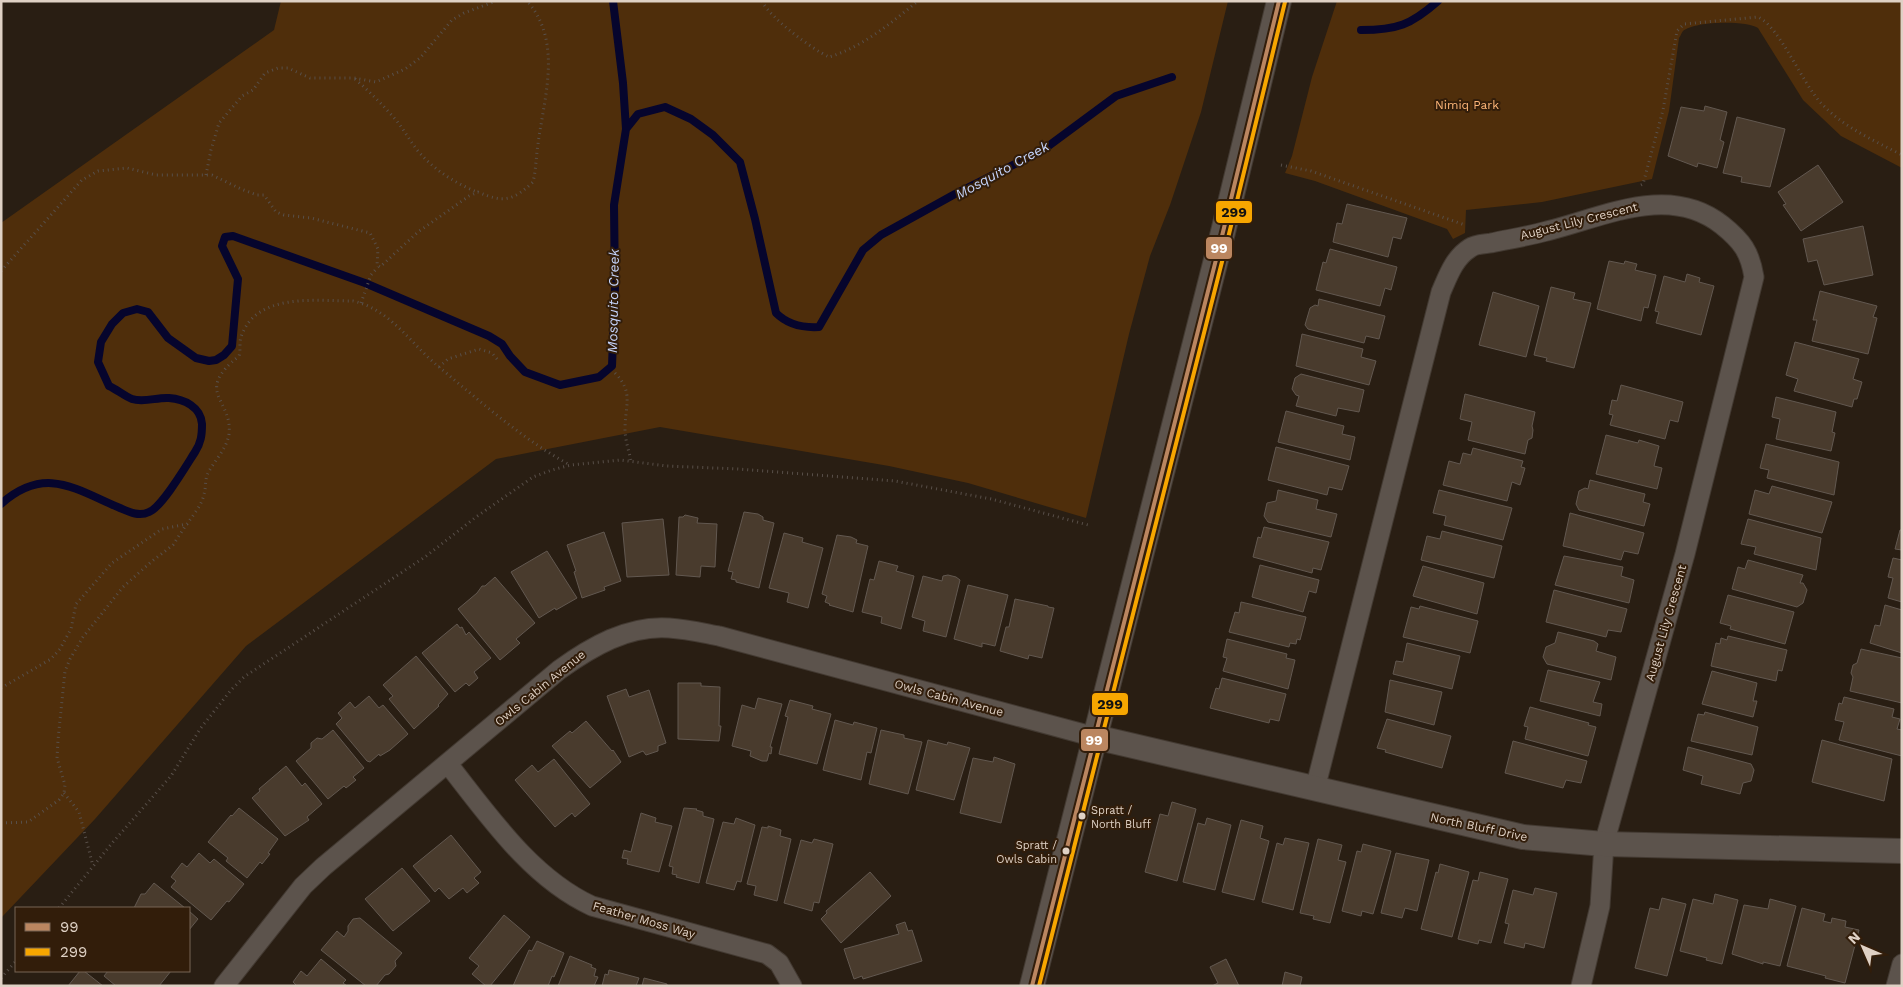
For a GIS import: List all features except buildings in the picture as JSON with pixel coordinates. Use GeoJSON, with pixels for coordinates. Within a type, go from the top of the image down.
{"type":"FeatureCollection","features":[{"type":"Feature","properties":{"kind":"street"},"geometry":{"type":"LineString","coordinates":[[1032,986],[1223,232],[1279,1]]}},
{"type":"Feature","properties":{"kind":"street","name":"August Lily Crescent"},"geometry":{"type":"LineString","coordinates":[[1471,247],[1546,232],[1641,205],[1665,204],[1683,206],[1718,222],[1744,246],[1752,261],[1754,278],[1690,535],[1604,844],[1600,906],[1581,986]]}},
{"type":"Feature","properties":{"kind":"street"},"geometry":{"type":"LineString","coordinates":[[1315,789],[1441,292],[1455,263],[1471,247]]}},
{"type":"Feature","properties":{"kind":"street","name":"Owls Cabin Avenue"},"geometry":{"type":"LineString","coordinates":[[224,986],[303,886],[344,849],[559,670],[599,644],[635,631],[670,628],[719,636],[1095,737]]}},
{"type":"Feature","properties":{"kind":"street","name":"North Bluff Drive"},"geometry":{"type":"LineString","coordinates":[[1095,737],[1523,837],[1604,844],[1902,851]]}},
{"type":"Feature","properties":{"kind":"street","name":"Feather Moss Way"},"geometry":{"type":"LineString","coordinates":[[448,764],[524,857],[548,880],[572,897],[592,906],[767,954],[779,963],[792,986]]}},
{"type":"Feature","properties":{"kind":"street"},"geometry":{"type":"LineString","coordinates":[[1896,986],[1902,964]]}},
{"type":"Feature","properties":{"kind":"path"},"geometry":{"type":"LineString","coordinates":[[206,175],[219,122],[242,96],[253,90],[265,73],[278,68],[288,68],[310,78],[354,78],[376,82],[405,69],[420,58],[431,48],[452,20],[464,13],[496,1]]}},
{"type":"Feature","properties":{"kind":"path"},"geometry":{"type":"LineString","coordinates":[[354,78],[396,120],[419,152],[454,182],[494,199],[509,199],[522,193],[533,182],[544,115],[549,54],[547,40],[540,19],[528,1]]}},
{"type":"Feature","properties":{"kind":"path"},"geometry":{"type":"LineString","coordinates":[[762,1],[774,17],[820,52],[830,57],[874,34],[918,1]]}},
{"type":"Feature","properties":{"kind":"path"},"geometry":{"type":"LineString","coordinates":[[1633,187],[1643,184],[1663,110],[1677,31],[1684,24],[1758,17],[1763,19],[1776,34],[1820,102],[1852,129],[1902,155]]}},
{"type":"Feature","properties":{"kind":"path"},"geometry":{"type":"LineString","coordinates":[[1281,165],[1311,171],[1468,226],[1471,247]]}},
{"type":"Feature","properties":{"kind":"path"},"geometry":{"type":"LineString","coordinates":[[1,271],[82,180],[98,171],[127,168],[156,175],[212,175],[241,189],[257,195],[264,195],[276,212],[284,215],[311,218],[370,233],[377,244],[378,267]]}},
{"type":"Feature","properties":{"kind":"path"},"geometry":{"type":"LineString","coordinates":[[361,303],[371,276],[378,267],[418,232],[463,200],[478,192]]}},
{"type":"Feature","properties":{"kind":"path"},"geometry":{"type":"LineString","coordinates":[[1,823],[28,822],[59,800],[64,793],[65,785],[57,758],[66,671],[70,659],[83,637],[123,587],[173,545],[204,496],[206,476],[229,434],[227,419],[216,391],[218,380],[226,368],[239,356],[240,338],[246,328],[255,317],[269,306],[286,302],[352,301],[361,303],[381,313],[394,323],[416,347],[523,437],[571,465]]}},
{"type":"Feature","properties":{"kind":"path"},"geometry":{"type":"LineString","coordinates":[[439,367],[448,358],[479,349],[492,353],[498,360]]}},
{"type":"Feature","properties":{"kind":"path"},"geometry":{"type":"LineString","coordinates":[[615,373],[627,392],[628,409],[625,429],[631,461]]}},
{"type":"Feature","properties":{"kind":"path"},"geometry":{"type":"LineString","coordinates":[[60,907],[171,776],[200,729],[230,690],[244,677],[425,557],[476,517],[533,477],[571,465],[620,460],[667,466],[895,480],[991,499],[1088,525]]}},
{"type":"Feature","properties":{"kind":"path"},"geometry":{"type":"LineString","coordinates":[[1,688],[34,670],[55,654],[71,629],[76,604],[112,563],[162,529],[187,524]]}},
{"type":"Feature","properties":{"kind":"path"},"geometry":{"type":"LineString","coordinates":[[64,793],[78,812],[93,866]]}},
{"type":"Feature","properties":{"kind":"path"},"geometry":{"type":"LineString","coordinates":[[1,978],[15,962]]}},
{"type":"Feature","properties":{"kind":"green space"},"geometry":{"type":"Polygon","coordinates":[[[281,1],[1228,1],[1201,112],[1170,205],[1150,256],[1129,334],[1086,518],[968,483],[889,466],[660,427],[496,459],[246,646],[95,819],[1,918],[1,223],[274,30],[281,1]]]}},
{"type":"Feature","properties":{"kind":"green space","name":"Nimiq Park"},"geometry":{"type":"Polygon","coordinates":[[[1337,1],[1902,1],[1902,168],[1841,136],[1803,100],[1758,28],[1752,25],[1732,23],[1698,25],[1683,31],[1679,38],[1669,111],[1652,179],[1542,202],[1466,210],[1465,233],[1453,239],[1447,229],[1315,181],[1285,173],[1292,156],[1312,77],[1337,1]]]}},
{"type":"Feature","properties":{"kind":"waterway"},"geometry":{"type":"LineString","coordinates":[[613,1],[623,83],[626,129]]}},
{"type":"Feature","properties":{"kind":"waterway","name":"Mosquito Creek"},"geometry":{"type":"LineString","coordinates":[[1361,30],[1384,29],[1411,21],[1438,1]]}},
{"type":"Feature","properties":{"kind":"waterway","name":"Mosquito Creek"},"geometry":{"type":"LineString","coordinates":[[1,504],[17,492],[46,483],[74,488],[127,511],[142,514],[154,509],[167,495],[199,445],[202,432],[199,413],[191,405],[180,400],[164,398],[137,400],[109,386],[98,362],[101,342],[112,324],[123,313],[137,309],[148,312],[168,338],[196,358],[209,361],[216,360],[224,355],[232,346],[238,279],[222,246],[225,237],[233,236],[365,283],[489,336],[502,344],[525,372],[560,385],[599,377],[612,366],[615,287],[614,205],[626,129],[638,114],[665,107],[691,119],[713,135],[740,162],[776,313],[796,325],[819,327],[863,250],[881,235],[955,194],[1043,150],[1116,96],[1172,77]]}},
{"type":"Feature","properties":{"kind":"transit line","name":"99"},"geometry":{"type":"LineString","coordinates":[[1032,986],[1223,232],[1279,1]]}},
{"type":"Feature","properties":{"kind":"transit line","name":"299"},"geometry":{"type":"LineString","coordinates":[[1039,986],[1229,234],[1285,2]]}},
{"type":"Feature","properties":{"kind":"place","name":"Spratt / North Bluff"},"geometry":{"type":"Point","coordinates":[1082,816]}},
{"type":"Feature","properties":{"kind":"place","name":"Spratt / Owls Cabin"},"geometry":{"type":"Point","coordinates":[1066,851]}}]}
